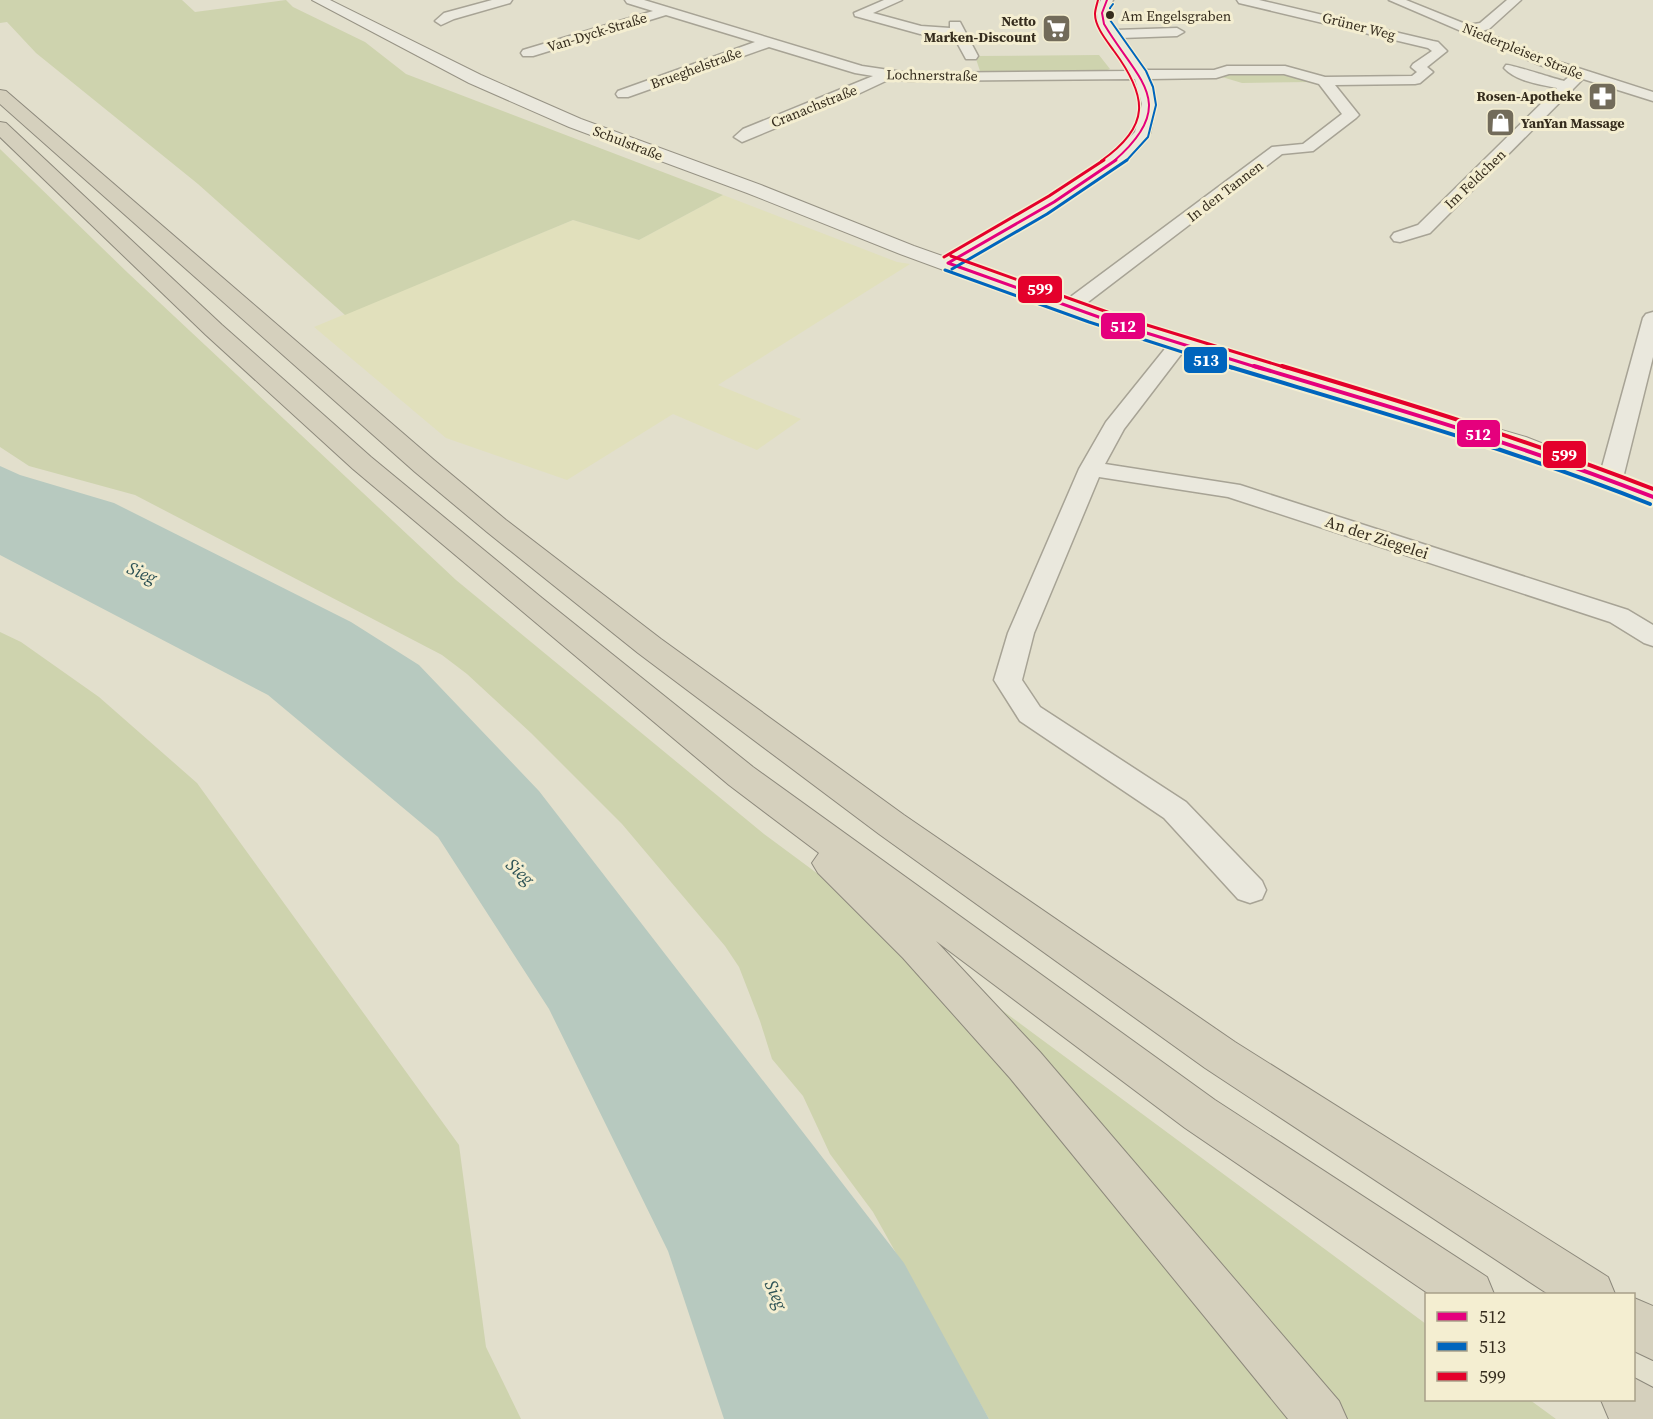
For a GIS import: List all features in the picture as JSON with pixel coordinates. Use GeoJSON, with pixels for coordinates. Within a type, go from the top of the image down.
{"type":"FeatureCollection","features":[{"type":"Feature","properties":{"kind":"highway"},"geometry":{"type":"LineString","coordinates":[[0,95],[253,318],[416,457],[567,582],[773,738],[1224,1057],[1589,1293]]}},
{"type":"Feature","properties":{"kind":"highway"},"geometry":{"type":"LineString","coordinates":[[0,127],[214,330],[362,463],[531,605],[741,776],[1200,1114],[1468,1293]]}},
{"type":"Feature","properties":{"kind":"highway"},"geometry":{"type":"LineString","coordinates":[[741,776],[916,946],[1025,1065],[1321,1419]]}},
{"type":"Feature","properties":{"kind":"highway"},"geometry":{"type":"LineString","coordinates":[[1635,1323],[1653,1335]]}},
{"type":"Feature","properties":{"kind":"highway"},"geometry":{"type":"LineString","coordinates":[[1628,1401],[1653,1418]]}},
{"type":"Feature","properties":{"kind":"street","name":"Schulstraße"},"geometry":{"type":"LineString","coordinates":[[319,0],[475,79],[575,123],[1068,308],[1179,344],[1517,443],[1611,478],[1653,497]]}},
{"type":"Feature","properties":{"kind":"street"},"geometry":{"type":"LineString","coordinates":[[441,21],[449,16],[506,0]]}},
{"type":"Feature","properties":{"kind":"street","name":"Lochnerstraße"},"geometry":{"type":"LineString","coordinates":[[631,0],[860,70],[886,75],[944,78],[1140,75]]}},
{"type":"Feature","properties":{"kind":"street"},"geometry":{"type":"LineString","coordinates":[[896,0],[860,13],[920,30],[957,29],[971,56]]}},
{"type":"Feature","properties":{"kind":"street"},"geometry":{"type":"LineString","coordinates":[[948,263],[1099,172],[1131,146],[1142,133],[1149,104],[1146,89],[1140,75],[1103,22],[1103,6],[1107,0]]}},
{"type":"Feature","properties":{"kind":"street","name":"Grüner Weg"},"geometry":{"type":"LineString","coordinates":[[1243,0],[1367,28],[1439,48],[1440,51],[1418,67],[1426,72],[1415,80],[1324,81]]}},
{"type":"Feature","properties":{"kind":"street","name":"Niederpleiser Straße"},"geometry":{"type":"LineString","coordinates":[[1395,0],[1469,29],[1575,81],[1653,97]]}},
{"type":"Feature","properties":{"kind":"street"},"geometry":{"type":"LineString","coordinates":[[1469,29],[1484,26],[1515,0]]}},
{"type":"Feature","properties":{"kind":"street","name":"Van-Dyck-Straße"},"geometry":{"type":"LineString","coordinates":[[528,53],[666,11]]}},
{"type":"Feature","properties":{"kind":"street"},"geometry":{"type":"LineString","coordinates":[[697,21],[722,12]]}},
{"type":"Feature","properties":{"kind":"street"},"geometry":{"type":"LineString","coordinates":[[1112,34],[1177,32]]}},
{"type":"Feature","properties":{"kind":"street","name":"Brueghelstraße"},"geometry":{"type":"LineString","coordinates":[[623,94],[769,42]]}},
{"type":"Feature","properties":{"kind":"street"},"geometry":{"type":"LineString","coordinates":[[1140,75],[1216,74],[1227,70],[1281,64],[1324,81]]}},
{"type":"Feature","properties":{"kind":"street"},"geometry":{"type":"LineString","coordinates":[[1511,68],[1527,76],[1575,81]]}},
{"type":"Feature","properties":{"kind":"street","name":"Cranachstraße"},"geometry":{"type":"LineString","coordinates":[[742,137],[748,132],[853,91],[886,75]]}},
{"type":"Feature","properties":{"kind":"street","name":"In den Tannen"},"geometry":{"type":"LineString","coordinates":[[1068,308],[1278,150],[1307,148],[1351,115],[1324,81]]}},
{"type":"Feature","properties":{"kind":"street","name":"Im Feldchen"},"geometry":{"type":"LineString","coordinates":[[1400,237],[1424,229],[1575,81]]}},
{"type":"Feature","properties":{"kind":"street"},"geometry":{"type":"LineString","coordinates":[[1611,478],[1649,349],[1653,318]]}},
{"type":"Feature","properties":{"kind":"street"},"geometry":{"type":"LineString","coordinates":[[1179,344],[1114,427],[1091,469],[1021,633],[1008,680],[1030,714],[1175,810],[1250,891]]}},
{"type":"Feature","properties":{"kind":"street","name":"An der Ziegelei"},"geometry":{"type":"LineString","coordinates":[[1091,469],[1232,489],[1619,615],[1653,637]]}},
{"type":"Feature","properties":{"kind":"green space"},"geometry":{"type":"Polygon","coordinates":[[[0,0],[182,0],[195,12],[286,0],[293,7],[365,42],[406,74],[723,195],[639,240],[573,220],[345,315],[198,184],[36,53],[7,22],[0,23],[0,0]]]}},
{"type":"Feature","properties":{"kind":"green space"},"geometry":{"type":"Polygon","coordinates":[[[1099,55],[1110,69],[1105,71],[989,73],[980,71],[975,56],[1099,55]]]}},
{"type":"Feature","properties":{"kind":"green space"},"geometry":{"type":"Polygon","coordinates":[[[1276,72],[1311,82],[1242,83],[1222,77],[1233,73],[1276,72]]]}},
{"type":"Feature","properties":{"kind":"green space"},"geometry":{"type":"Polygon","coordinates":[[[0,149],[128,273],[456,580],[764,834],[1425,1323],[1425,1401],[1531,1401],[1556,1419],[989,1419],[873,1212],[830,1154],[803,1096],[772,1059],[739,967],[725,946],[622,824],[531,733],[467,674],[442,655],[135,495],[29,466],[0,447],[0,149]]]}},
{"type":"Feature","properties":{"kind":"green space"},"geometry":{"type":"Polygon","coordinates":[[[723,195],[897,262],[910,264],[718,385],[801,419],[757,450],[673,414],[567,480],[446,438],[314,327],[573,220],[639,240],[723,195]]]}},
{"type":"Feature","properties":{"kind":"green space"},"geometry":{"type":"Polygon","coordinates":[[[0,632],[21,642],[99,697],[197,783],[459,1145],[486,1347],[521,1419],[0,1419],[0,632]]]}},
{"type":"Feature","properties":{"kind":"water","name":"Sieg"},"geometry":{"type":"Polygon","coordinates":[[[0,466],[20,475],[114,503],[351,622],[419,665],[539,791],[904,1263],[989,1419],[724,1419],[668,1251],[549,1009],[438,837],[268,695],[0,555],[0,466]]]}},
{"type":"Feature","properties":{"kind":"transit line","name":"599"},"geometry":{"type":"LineString","coordinates":[[944,257],[1079,177],[1106,158],[1125,141],[1136,127],[1140,106],[1137,88],[1099,27],[1095,14],[1098,0]]}},
{"type":"Feature","properties":{"kind":"transit line","name":"512"},"geometry":{"type":"LineString","coordinates":[[948,263],[1023,221],[1085,182],[1132,146],[1143,131],[1149,104],[1146,86],[1136,68],[1104,24],[1102,13],[1107,0]]}},
{"type":"Feature","properties":{"kind":"transit line","name":"513"},"geometry":{"type":"LineString","coordinates":[[952,269],[1047,214],[1103,178],[1123,164],[1148,137],[1156,105],[1153,87],[1146,71],[1110,20],[1110,8],[1113,4]]}},
{"type":"Feature","properties":{"kind":"transit line","name":"599"},"geometry":{"type":"LineString","coordinates":[[951,256],[1153,328],[1478,425],[1653,489]]}},
{"type":"Feature","properties":{"kind":"transit line","name":"512"},"geometry":{"type":"LineString","coordinates":[[948,263],[1150,335],[1477,433],[1653,497]]}},
{"type":"Feature","properties":{"kind":"transit line","name":"513"},"geometry":{"type":"LineString","coordinates":[[945,270],[1147,342],[1474,440],[1650,504]]}},
{"type":"Feature","properties":{"kind":"place","name":"Am Engelsgraben"},"geometry":{"type":"Point","coordinates":[1110,15]}},
{"type":"Feature","properties":{"kind":"place","name":"Netto Marken-Discount"},"geometry":{"type":"Point","coordinates":[1057,29]}},
{"type":"Feature","properties":{"kind":"place","name":"Rosen-Apotheke"},"geometry":{"type":"Point","coordinates":[1603,96]}},
{"type":"Feature","properties":{"kind":"place","name":"YanYan Massage"},"geometry":{"type":"Point","coordinates":[1500,123]}}]}
